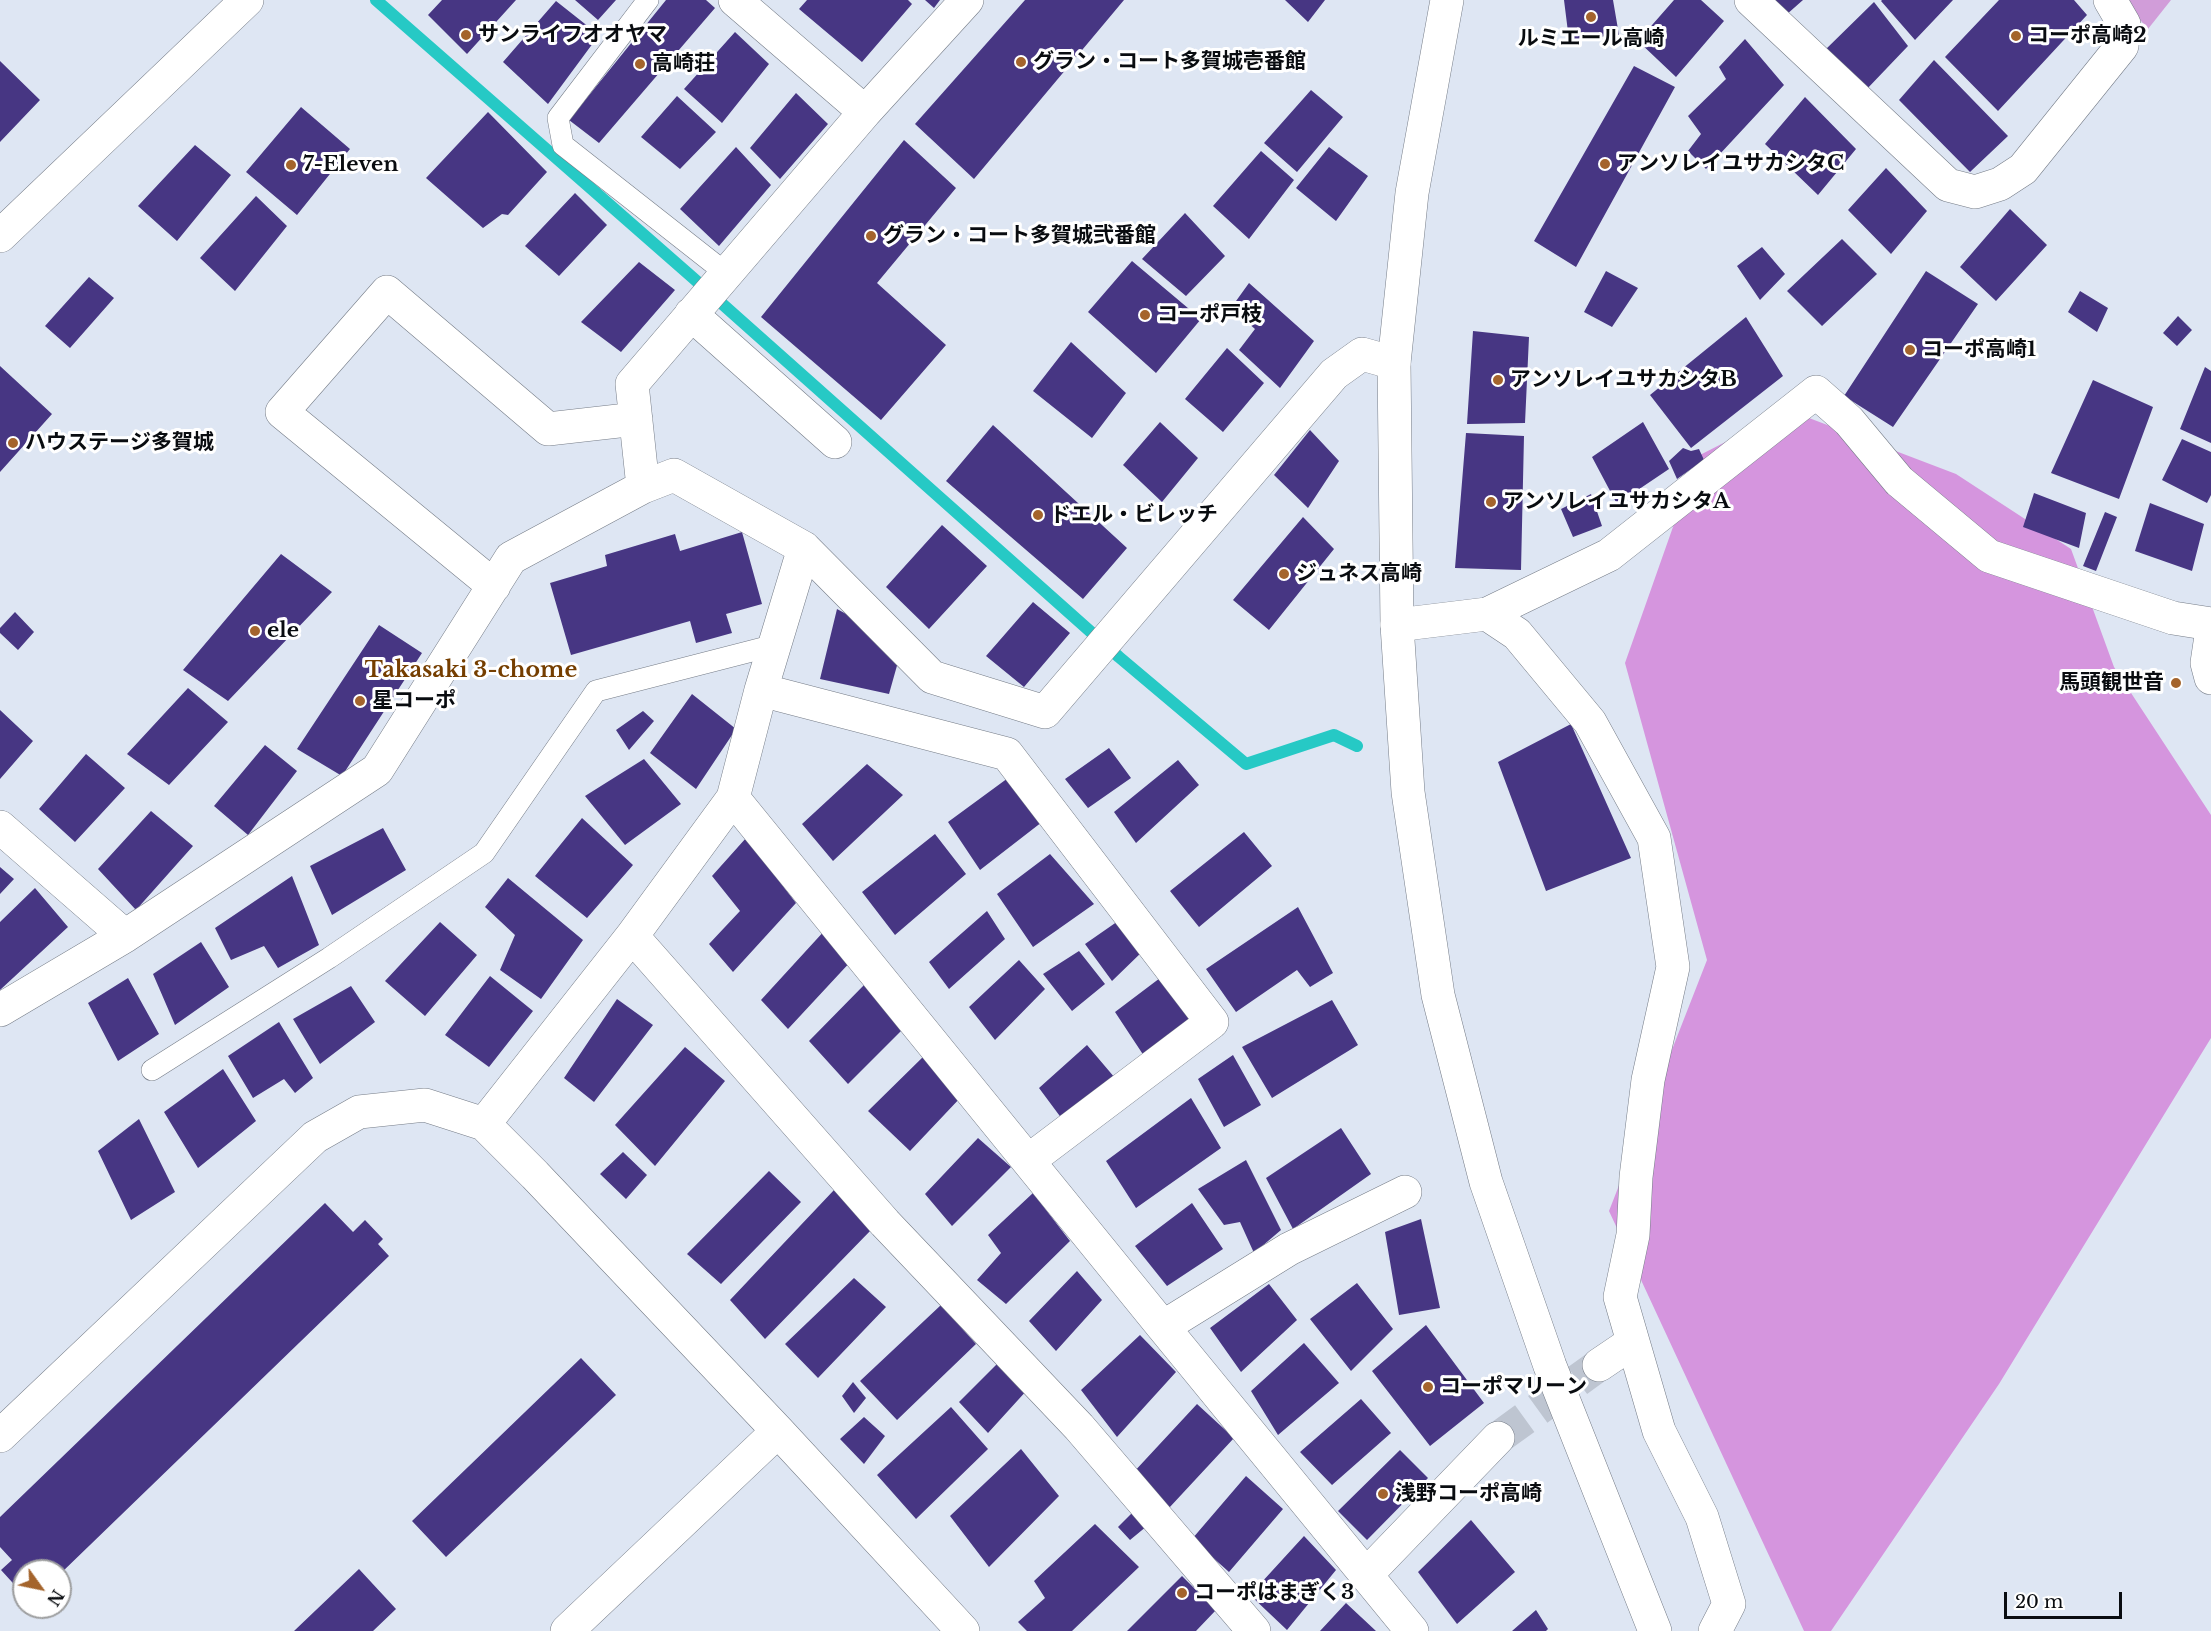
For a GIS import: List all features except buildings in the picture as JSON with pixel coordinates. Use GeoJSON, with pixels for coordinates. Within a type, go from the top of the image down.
{"type":"FeatureCollection","features":[{"type":"Feature","properties":{"kind":"street"},"geometry":{"type":"LineString","coordinates":[[0,236],[247,0]]}},
{"type":"Feature","properties":{"kind":"street"},"geometry":{"type":"LineString","coordinates":[[735,0],[865,112]]}},
{"type":"Feature","properties":{"kind":"street"},"geometry":{"type":"LineString","coordinates":[[643,487],[632,384],[865,112],[967,0]]}},
{"type":"Feature","properties":{"kind":"street"},"geometry":{"type":"LineString","coordinates":[[1447,0],[1413,193],[1394,363],[1397,625],[1408,792],[1441,1006],[1486,1182],[1550,1366],[1655,1631]]}},
{"type":"Feature","properties":{"kind":"street"},"geometry":{"type":"LineString","coordinates":[[1751,0],[1948,185],[1975,192],[2000,184],[2023,169],[2122,46],[2124,24],[2110,0]]}},
{"type":"Feature","properties":{"kind":"street"},"geometry":{"type":"LineString","coordinates":[[494,586],[282,412],[387,292],[548,429],[636,419]]}},
{"type":"Feature","properties":{"kind":"street"},"geometry":{"type":"LineString","coordinates":[[710,293],[835,442]]}},
{"type":"Feature","properties":{"kind":"street"},"geometry":{"type":"LineString","coordinates":[[0,1010],[125,936],[376,770],[511,558],[643,487],[675,475],[804,548],[932,677],[1045,712],[1334,374],[1362,354],[1394,363]]}},
{"type":"Feature","properties":{"kind":"street"},"geometry":{"type":"LineString","coordinates":[[1397,625],[1487,614],[1609,555],[1816,392],[1849,421],[1899,481],[1989,555],[2173,618],[2211,624]]}},
{"type":"Feature","properties":{"kind":"street"},"geometry":{"type":"LineString","coordinates":[[484,1124],[632,936],[733,798],[761,690],[804,548]]}},
{"type":"Feature","properties":{"kind":"street"},"geometry":{"type":"LineString","coordinates":[[1487,614],[1517,634],[1590,722],[1653,838],[1673,967],[1648,1080],[1636,1176],[1633,1235],[1620,1297],[1659,1431],[1702,1517],[1729,1605],[1715,1631]]}},
{"type":"Feature","properties":{"kind":"street"},"geometry":{"type":"LineString","coordinates":[[2211,636],[2207,663],[2211,678]]}},
{"type":"Feature","properties":{"kind":"street"},"geometry":{"type":"LineString","coordinates":[[761,690],[1007,754],[1212,1022],[1028,1161]]}},
{"type":"Feature","properties":{"kind":"street"},"geometry":{"type":"LineString","coordinates":[[733,798],[1412,1631]]}},
{"type":"Feature","properties":{"kind":"street"},"geometry":{"type":"LineString","coordinates":[[0,827],[125,936]]}},
{"type":"Feature","properties":{"kind":"street"},"geometry":{"type":"LineString","coordinates":[[632,936],[885,1223],[1079,1427],[1254,1631]]}},
{"type":"Feature","properties":{"kind":"street"},"geometry":{"type":"LineString","coordinates":[[0,1436],[315,1137],[359,1112],[425,1105],[484,1124],[778,1431],[963,1631]]}},
{"type":"Feature","properties":{"kind":"street"},"geometry":{"type":"LineString","coordinates":[[1162,1327],[1289,1249],[1405,1192]]}},
{"type":"Feature","properties":{"kind":"street"},"geometry":{"type":"LineString","coordinates":[[1599,1365],[1633,1341]]}},
{"type":"Feature","properties":{"kind":"street"},"geometry":{"type":"LineString","coordinates":[[567,1631],[778,1431]]}},
{"type":"Feature","properties":{"kind":"street"},"geometry":{"type":"LineString","coordinates":[[1366,1575],[1498,1438]]}},
{"type":"Feature","properties":{"kind":"lane"},"geometry":{"type":"LineString","coordinates":[[648,0],[558,118],[563,144],[710,293]]}},
{"type":"Feature","properties":{"kind":"lane"},"geometry":{"type":"LineString","coordinates":[[152,1070],[329,958],[484,853],[597,691],[775,645]]}},
{"type":"Feature","properties":{"kind":"shaded area"},"geometry":{"type":"Polygon","coordinates":[[[2123,0],[2171,0],[2148,29],[2123,0]]]}},
{"type":"Feature","properties":{"kind":"shaded area"},"geometry":{"type":"Polygon","coordinates":[[[1788,410],[1956,474],[2071,549],[2114,667],[2211,815],[2211,1038],[1999,1384],[1831,1631],[1804,1631],[1609,1211],[1707,960],[1625,663],[1698,456],[1788,410]]]}},
{"type":"Feature","properties":{"kind":"waterway"},"geometry":{"type":"LineString","coordinates":[[376,0],[692,277],[1119,657],[1246,764],[1334,735],[1357,746]]}},
{"type":"Feature","properties":{"kind":"tunnel"},"geometry":{"type":"LineString","coordinates":[[1498,1438],[1599,1365]]}},
{"type":"Feature","properties":{"kind":"place","name":"ルミエール高崎"},"geometry":{"type":"Point","coordinates":[1591,17]}},
{"type":"Feature","properties":{"kind":"place","name":"サンライフオオヤマ"},"geometry":{"type":"Point","coordinates":[466,35]}},
{"type":"Feature","properties":{"kind":"place","name":"コーポ高崎2"},"geometry":{"type":"Point","coordinates":[2016,36]}},
{"type":"Feature","properties":{"kind":"place","name":"グラン・コート多賀城壱番館"},"geometry":{"type":"Point","coordinates":[1021,62]}},
{"type":"Feature","properties":{"kind":"place","name":"高崎荘"},"geometry":{"type":"Point","coordinates":[640,64]}},
{"type":"Feature","properties":{"kind":"place","name":"アンソレイユサカシタC"},"geometry":{"type":"Point","coordinates":[1605,164]}},
{"type":"Feature","properties":{"kind":"place","name":"7-Eleven"},"geometry":{"type":"Point","coordinates":[291,165]}},
{"type":"Feature","properties":{"kind":"place","name":"グラン・コート多賀城弐番館"},"geometry":{"type":"Point","coordinates":[871,236]}},
{"type":"Feature","properties":{"kind":"place","name":"コーポ戸枝"},"geometry":{"type":"Point","coordinates":[1145,315]}},
{"type":"Feature","properties":{"kind":"place","name":"コーポ高崎1"},"geometry":{"type":"Point","coordinates":[1910,350]}},
{"type":"Feature","properties":{"kind":"place","name":"アンソレイユサカシタB"},"geometry":{"type":"Point","coordinates":[1498,380]}},
{"type":"Feature","properties":{"kind":"place","name":"ハウステージ多賀城"},"geometry":{"type":"Point","coordinates":[13,443]}},
{"type":"Feature","properties":{"kind":"place","name":"アンソレイユサカシタA"},"geometry":{"type":"Point","coordinates":[1491,502]}},
{"type":"Feature","properties":{"kind":"place","name":"ドエル・ビレッチ"},"geometry":{"type":"Point","coordinates":[1038,515]}},
{"type":"Feature","properties":{"kind":"place","name":"ジュネス高崎"},"geometry":{"type":"Point","coordinates":[1284,574]}},
{"type":"Feature","properties":{"kind":"place","name":"ele"},"geometry":{"type":"Point","coordinates":[255,631]}},
{"type":"Feature","properties":{"kind":"place","name":"馬頭観世音"},"geometry":{"type":"Point","coordinates":[2176,683]}},
{"type":"Feature","properties":{"kind":"place","name":"星コーポ"},"geometry":{"type":"Point","coordinates":[360,701]}},
{"type":"Feature","properties":{"kind":"place","name":"コーポマリーン"},"geometry":{"type":"Point","coordinates":[1428,1387]}},
{"type":"Feature","properties":{"kind":"place","name":"浅野コーポ高崎"},"geometry":{"type":"Point","coordinates":[1383,1494]}},
{"type":"Feature","properties":{"kind":"place","name":"コーポはまぎく3"},"geometry":{"type":"Point","coordinates":[1182,1593]}},
{"type":"Feature","properties":{"kind":"district","name":"Takasaki 3-chome"},"geometry":{"type":"Point","coordinates":[471,671]}}]}
